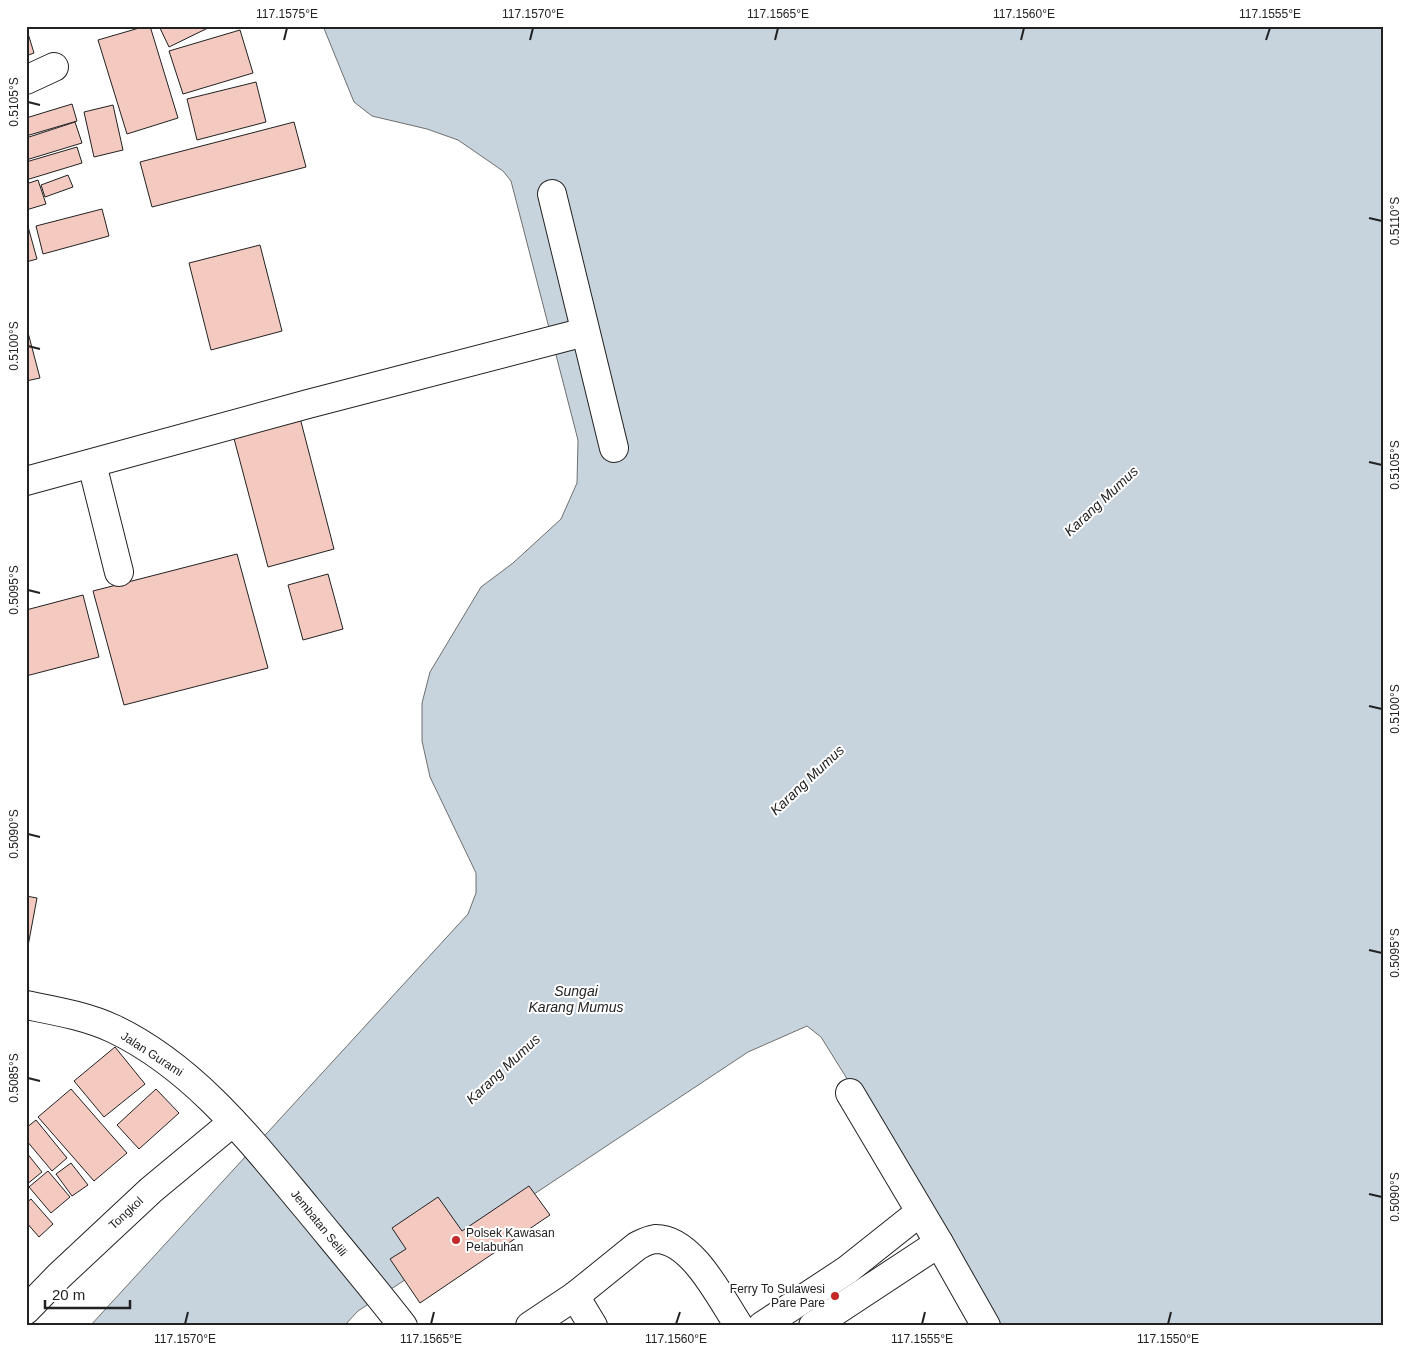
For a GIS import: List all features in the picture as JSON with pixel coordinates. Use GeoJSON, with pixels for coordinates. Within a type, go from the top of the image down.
{"type":"FeatureCollection","features":[{"type":"Feature","properties":{"kind":"main road"},"geometry":{"type":"LineString","coordinates":[[26,80],[54,67]]}},
{"type":"Feature","properties":{"kind":"main road"},"geometry":{"type":"LineString","coordinates":[[552,194],[614,448]]}},
{"type":"Feature","properties":{"kind":"main road"},"geometry":{"type":"LineString","coordinates":[[26,481],[585,332]]}},
{"type":"Feature","properties":{"kind":"main road"},"geometry":{"type":"LineString","coordinates":[[92,464],[119,572]]}},
{"type":"Feature","properties":{"kind":"main road","name":"Jalan Gurami"},"geometry":{"type":"LineString","coordinates":[[26,1005],[83,1018],[114,1029],[134,1040],[164,1058],[192,1081],[233,1122]]}},
{"type":"Feature","properties":{"kind":"main road"},"geometry":{"type":"LineString","coordinates":[[850,1092],[986,1326]]}},
{"type":"Feature","properties":{"kind":"main road","name":"Jembatan Selili"},"geometry":{"type":"LineString","coordinates":[[233,1122],[253,1142],[402,1324]]}},
{"type":"Feature","properties":{"kind":"main road","name":"Tongkol"},"geometry":{"type":"LineString","coordinates":[[26,1310],[59,1276],[151,1190],[233,1122]]}},
{"type":"Feature","properties":{"kind":"main road"},"geometry":{"type":"LineString","coordinates":[[762,1326],[848,1270],[885,1238],[920,1212]]}},
{"type":"Feature","properties":{"kind":"main road"},"geometry":{"type":"LineString","coordinates":[[546,1321],[637,1246],[648,1240],[657,1239],[674,1244],[688,1253],[711,1281],[739,1326]]}},
{"type":"Feature","properties":{"kind":"main road"},"geometry":{"type":"LineString","coordinates":[[813,1326],[939,1244]]}},
{"type":"Feature","properties":{"kind":"main road"},"geometry":{"type":"LineString","coordinates":[[575,1296],[593,1326]]}},
{"type":"Feature","properties":{"kind":"water"},"geometry":{"type":"Polygon","coordinates":[[[323,26],[1383,26],[1383,1326],[1001,1326],[821,1037],[807,1026],[748,1052],[358,1311],[344,1326],[90,1326],[468,914],[476,893],[476,873],[430,777],[422,741],[422,703],[430,672],[481,587],[513,563],[561,519],[577,483],[578,440],[511,181],[503,171],[458,140],[427,129],[372,116],[354,102],[323,26]]]}},
{"type":"Feature","properties":{"kind":"building"},"geometry":{"type":"Polygon","coordinates":[[[150,26],[178,118],[127,134],[98,40],[150,26]]]}},
{"type":"Feature","properties":{"kind":"building"},"geometry":{"type":"Polygon","coordinates":[[[159,26],[212,26],[169,47],[159,26]]]}},
{"type":"Feature","properties":{"kind":"building"},"geometry":{"type":"Polygon","coordinates":[[[26,27],[34,53],[26,56],[26,27]]]}},
{"type":"Feature","properties":{"kind":"building"},"geometry":{"type":"Polygon","coordinates":[[[240,30],[253,73],[183,94],[169,51],[240,30]]]}},
{"type":"Feature","properties":{"kind":"building"},"geometry":{"type":"Polygon","coordinates":[[[256,82],[266,122],[197,140],[187,99],[256,82]]]}},
{"type":"Feature","properties":{"kind":"building"},"geometry":{"type":"Polygon","coordinates":[[[72,104],[77,121],[26,136],[26,118],[72,104]]]}},
{"type":"Feature","properties":{"kind":"building"},"geometry":{"type":"Polygon","coordinates":[[[113,105],[123,150],[94,157],[84,112],[113,105]]]}},
{"type":"Feature","properties":{"kind":"building"},"geometry":{"type":"Polygon","coordinates":[[[75,122],[82,143],[26,160],[26,138],[75,122]]]}},
{"type":"Feature","properties":{"kind":"building"},"geometry":{"type":"Polygon","coordinates":[[[294,122],[306,167],[152,207],[140,162],[294,122]]]}},
{"type":"Feature","properties":{"kind":"building"},"geometry":{"type":"Polygon","coordinates":[[[77,147],[82,163],[26,180],[26,162],[77,147]]]}},
{"type":"Feature","properties":{"kind":"building"},"geometry":{"type":"Polygon","coordinates":[[[68,175],[73,187],[45,197],[41,185],[68,175]]]}},
{"type":"Feature","properties":{"kind":"building"},"geometry":{"type":"Polygon","coordinates":[[[38,180],[46,204],[26,210],[26,184],[38,180]]]}},
{"type":"Feature","properties":{"kind":"building"},"geometry":{"type":"Polygon","coordinates":[[[102,209],[109,236],[43,254],[36,226],[102,209]]]}},
{"type":"Feature","properties":{"kind":"building"},"geometry":{"type":"Polygon","coordinates":[[[26,223],[37,259],[26,262],[26,223]]]}},
{"type":"Feature","properties":{"kind":"building"},"geometry":{"type":"Polygon","coordinates":[[[260,245],[282,331],[211,350],[189,263],[260,245]]]}},
{"type":"Feature","properties":{"kind":"building"},"geometry":{"type":"Polygon","coordinates":[[[26,325],[40,378],[26,381],[26,325]]]}},
{"type":"Feature","properties":{"kind":"building"},"geometry":{"type":"Polygon","coordinates":[[[299,414],[334,549],[268,567],[232,431],[299,414]]]}},
{"type":"Feature","properties":{"kind":"building"},"geometry":{"type":"Polygon","coordinates":[[[237,554],[268,668],[124,705],[93,591],[237,554]]]}},
{"type":"Feature","properties":{"kind":"building"},"geometry":{"type":"Polygon","coordinates":[[[328,574],[343,629],[303,640],[288,585],[328,574]]]}},
{"type":"Feature","properties":{"kind":"building"},"geometry":{"type":"Polygon","coordinates":[[[83,595],[99,657],[26,676],[26,610],[83,595]]]}},
{"type":"Feature","properties":{"kind":"building"},"geometry":{"type":"Polygon","coordinates":[[[26,896],[37,898],[28,946],[26,945],[26,896]]]}},
{"type":"Feature","properties":{"kind":"building"},"geometry":{"type":"Polygon","coordinates":[[[115,1047],[145,1084],[104,1117],[74,1081],[115,1047]]]}},
{"type":"Feature","properties":{"kind":"building"},"geometry":{"type":"Polygon","coordinates":[[[71,1089],[127,1153],[94,1181],[38,1117],[71,1089]]]}},
{"type":"Feature","properties":{"kind":"building"},"geometry":{"type":"Polygon","coordinates":[[[156,1089],[179,1113],[139,1149],[117,1125],[156,1089]]]}},
{"type":"Feature","properties":{"kind":"building"},"geometry":{"type":"Polygon","coordinates":[[[36,1120],[67,1158],[52,1171],[26,1140],[26,1128],[36,1120]]]}},
{"type":"Feature","properties":{"kind":"building"},"geometry":{"type":"Polygon","coordinates":[[[26,1152],[42,1172],[26,1185],[26,1152]]]}},
{"type":"Feature","properties":{"kind":"building"},"geometry":{"type":"Polygon","coordinates":[[[71,1163],[88,1185],[72,1196],[56,1174],[71,1163]]]}},
{"type":"Feature","properties":{"kind":"building"},"geometry":{"type":"Polygon","coordinates":[[[48,1171],[70,1197],[51,1213],[29,1187],[48,1171]]]}},
{"type":"Feature","properties":{"kind":"building","name":"Polsek Kawasan Pelabuhan"},"geometry":{"type":"Polygon","coordinates":[[[529,1186],[550,1215],[420,1303],[390,1259],[406,1249],[392,1228],[438,1197],[462,1231],[529,1186]]]}},
{"type":"Feature","properties":{"kind":"building"},"geometry":{"type":"Polygon","coordinates":[[[31,1199],[53,1224],[39,1237],[26,1222],[26,1203],[31,1199]]]}},
{"type":"Feature","properties":{"kind":"place","name":"Polsek Kawasan Pelabuhan"},"geometry":{"type":"Point","coordinates":[456,1240]}},
{"type":"Feature","properties":{"kind":"place","name":"Ferry To Sulawesi Pare Pare"},"geometry":{"type":"Point","coordinates":[835,1296]}},
{"type":"Feature","properties":{"kind":"water label","name":"Karang Mumus"},"geometry":{"type":"Point","coordinates":[1101,501]}},
{"type":"Feature","properties":{"kind":"water label","name":"Karang Mumus"},"geometry":{"type":"Point","coordinates":[807,780]}},
{"type":"Feature","properties":{"kind":"water label","name":"Sungai Karang Mumus"},"geometry":{"type":"Point","coordinates":[576,1000]}},
{"type":"Feature","properties":{"kind":"water label","name":"Karang Mumus"},"geometry":{"type":"Point","coordinates":[503,1069]}}]}
